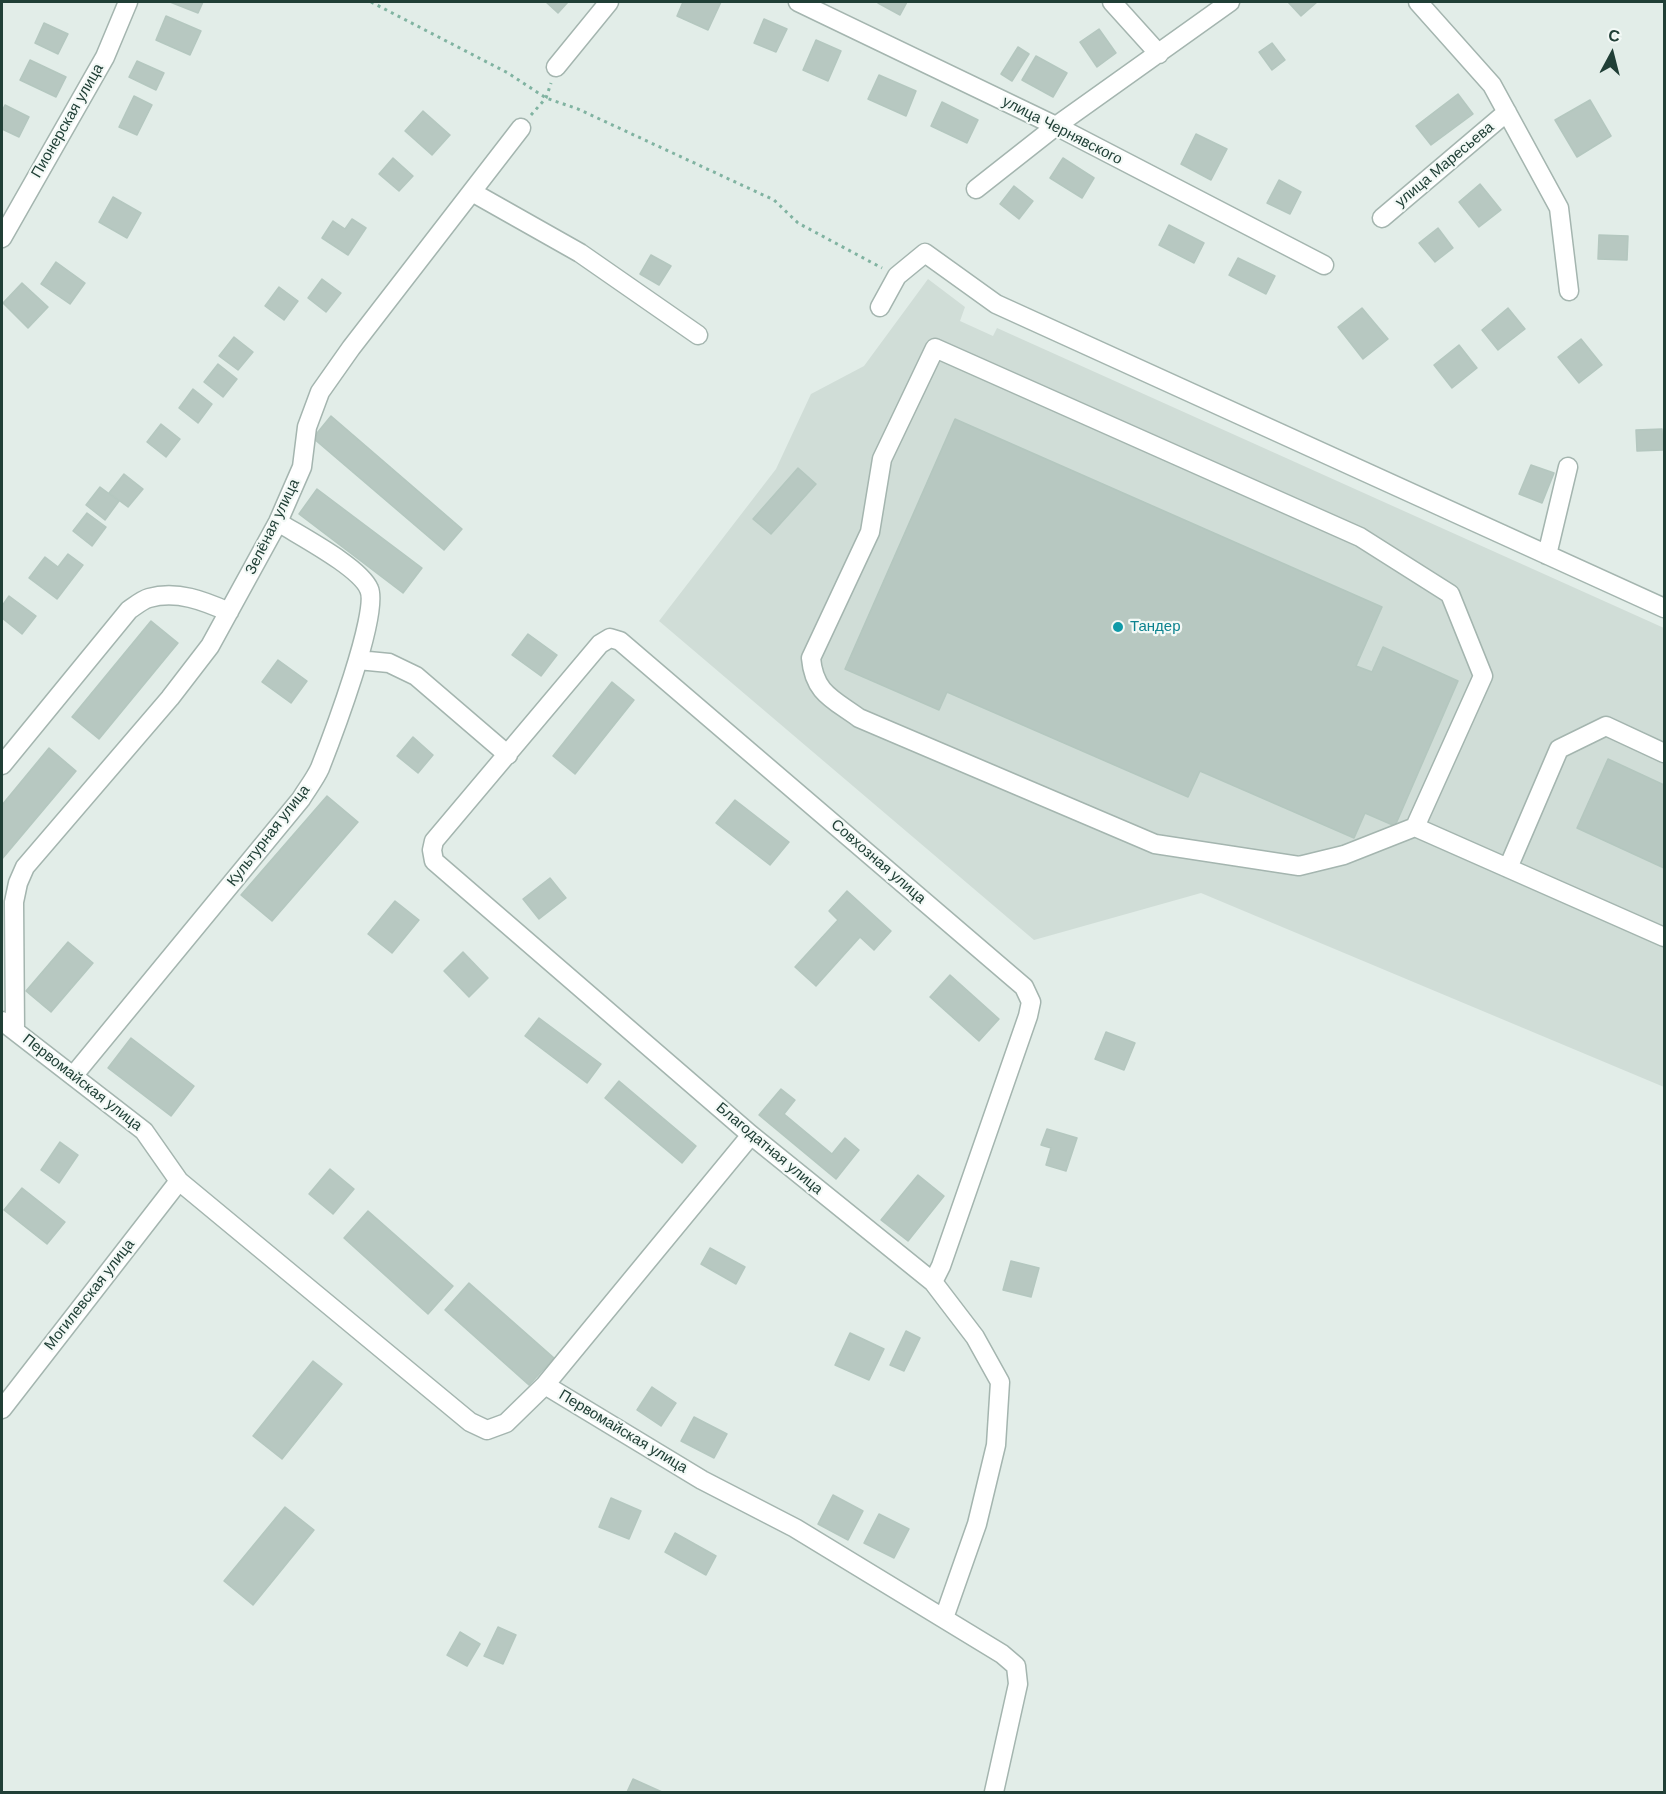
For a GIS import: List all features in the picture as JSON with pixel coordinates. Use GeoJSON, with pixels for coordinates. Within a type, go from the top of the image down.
{"type":"FeatureCollection","features":[{"type":"Feature","properties":{"kind":"street","name":"Пионерская улица"},"geometry":{"type":"LineString","coordinates":[[2,238],[105,57],[128,2]]}},
{"type":"Feature","properties":{"kind":"street"},"geometry":{"type":"LineString","coordinates":[[556,67],[609,2]]}},
{"type":"Feature","properties":{"kind":"street","name":"улица Чернявского"},"geometry":{"type":"LineString","coordinates":[[798,2],[1056,126],[1323,265]]}},
{"type":"Feature","properties":{"kind":"street"},"geometry":{"type":"LineString","coordinates":[[1112,2],[1159,54]]}},
{"type":"Feature","properties":{"kind":"street"},"geometry":{"type":"LineString","coordinates":[[976,189],[1056,126],[1230,2]]}},
{"type":"Feature","properties":{"kind":"street"},"geometry":{"type":"LineString","coordinates":[[1418,2],[1492,85],[1559,208],[1569,291]]}},
{"type":"Feature","properties":{"kind":"street","name":"улица Маресьева"},"geometry":{"type":"LineString","coordinates":[[1382,218],[1507,112]]}},
{"type":"Feature","properties":{"kind":"street","name":"Зелёная улица"},"geometry":{"type":"LineString","coordinates":[[8,1026],[14,902],[18,883],[25,867],[170,698],[210,646],[278,522],[303,467],[307,427],[320,392],[351,348],[521,128]]}},
{"type":"Feature","properties":{"kind":"street"},"geometry":{"type":"LineString","coordinates":[[472,192],[580,253],[698,335]]}},
{"type":"Feature","properties":{"kind":"street"},"geometry":{"type":"LineString","coordinates":[[880,307],[897,276],[925,254],[996,304],[1665,608]]}},
{"type":"Feature","properties":{"kind":"street"},"geometry":{"type":"LineString","coordinates":[[1415,827],[1483,676],[1450,594],[1360,537],[935,348],[882,459],[870,532],[812,658],[813,676],[824,693],[859,718],[1155,844],[1299,866],[1344,855],[1415,827],[1665,937]]}},
{"type":"Feature","properties":{"kind":"street"},"geometry":{"type":"LineString","coordinates":[[1547,555],[1568,467]]}},
{"type":"Feature","properties":{"kind":"street","name":"Культурная улица"},"geometry":{"type":"LineString","coordinates":[[73,1076],[301,799],[319,770],[358,660],[370,609],[370,590],[359,574],[278,522]]}},
{"type":"Feature","properties":{"kind":"street"},"geometry":{"type":"LineString","coordinates":[[2,765],[129,610],[148,598],[173,595],[200,600],[229,612]]}},
{"type":"Feature","properties":{"kind":"street","name":"Совхозная улица"},"geometry":{"type":"LineString","coordinates":[[508,755],[600,644],[610,638],[620,641],[1024,987],[1031,1002],[1028,1016],[942,1266],[933,1282]]}},
{"type":"Feature","properties":{"kind":"street"},"geometry":{"type":"LineString","coordinates":[[358,660],[389,663],[416,676],[508,755]]}},
{"type":"Feature","properties":{"kind":"street"},"geometry":{"type":"LineString","coordinates":[[1508,868],[1559,749],[1606,726],[1665,753]]}},
{"type":"Feature","properties":{"kind":"street","name":"Благодатная улица"},"geometry":{"type":"LineString","coordinates":[[508,755],[434,841],[432,850],[434,861],[751,1135],[933,1282],[975,1337],[1000,1382],[996,1446],[977,1524],[944,1618]]}},
{"type":"Feature","properties":{"kind":"street","name":"Первомайская улица"},"geometry":{"type":"LineString","coordinates":[[8,1026],[144,1131],[179,1181],[470,1422],[487,1430],[506,1423],[545,1385],[702,1480],[795,1528],[1002,1654],[1016,1665],[1018,1684],[994,1792]]}},
{"type":"Feature","properties":{"kind":"street"},"geometry":{"type":"LineString","coordinates":[[545,1385],[751,1135]]}},
{"type":"Feature","properties":{"kind":"street","name":"Могилевская улица"},"geometry":{"type":"LineString","coordinates":[[2,1409],[179,1181]]}},
{"type":"Feature","properties":{"kind":"path"},"geometry":{"type":"LineString","coordinates":[[371,2],[508,72],[546,98],[578,109],[774,200],[798,223],[897,276]]}},
{"type":"Feature","properties":{"kind":"path"},"geometry":{"type":"LineString","coordinates":[[521,128],[546,98],[556,67]]}},
{"type":"Feature","properties":{"kind":"shaded area"},"geometry":{"type":"Polygon","coordinates":[[[928,279],[965,307],[960,321],[993,336],[997,328],[1664,628],[1664,1087],[1201,893],[1034,940],[659,621],[776,469],[811,394],[864,366],[928,279]]]}},
{"type":"Feature","properties":{"kind":"building"},"geometry":{"type":"Polygon","coordinates":[[[170,2],[203,2],[198,13],[170,2]]]}},
{"type":"Feature","properties":{"kind":"building"},"geometry":{"type":"Polygon","coordinates":[[[546,2],[568,2],[558,13],[546,2]]]}},
{"type":"Feature","properties":{"kind":"building"},"geometry":{"type":"Polygon","coordinates":[[[683,2],[721,2],[708,30],[677,16],[683,2]]]}},
{"type":"Feature","properties":{"kind":"building"},"geometry":{"type":"Polygon","coordinates":[[[878,2],[907,2],[900,15],[878,2]]]}},
{"type":"Feature","properties":{"kind":"building"},"geometry":{"type":"Polygon","coordinates":[[[1288,2],[1317,2],[1301,16],[1288,2]]]}},
{"type":"Feature","properties":{"kind":"building"},"geometry":{"type":"Polygon","coordinates":[[[166,16],[201,31],[190,55],[156,40],[166,16]]]}},
{"type":"Feature","properties":{"kind":"building"},"geometry":{"type":"Polygon","coordinates":[[[764,19],[787,29],[776,52],[754,43],[764,19]]]}},
{"type":"Feature","properties":{"kind":"building"},"geometry":{"type":"Polygon","coordinates":[[[44,23],[68,34],[58,54],[35,43],[44,23]]]}},
{"type":"Feature","properties":{"kind":"building"},"geometry":{"type":"Polygon","coordinates":[[[1099,29],[1116,53],[1097,67],[1080,42],[1099,29]]]}},
{"type":"Feature","properties":{"kind":"building"},"geometry":{"type":"Polygon","coordinates":[[[816,40],[841,51],[828,81],[803,70],[816,40]]]}},
{"type":"Feature","properties":{"kind":"building"},"geometry":{"type":"Polygon","coordinates":[[[1272,43],[1285,60],[1272,70],[1259,52],[1272,43]]]}},
{"type":"Feature","properties":{"kind":"building"},"geometry":{"type":"Polygon","coordinates":[[[1018,47],[1029,54],[1012,81],[1001,74],[1018,47]]]}},
{"type":"Feature","properties":{"kind":"building"},"geometry":{"type":"Polygon","coordinates":[[[1036,56],[1067,73],[1053,97],[1022,80],[1036,56]]]}},
{"type":"Feature","properties":{"kind":"building"},"geometry":{"type":"Polygon","coordinates":[[[30,60],[66,77],[56,97],[20,80],[30,60]]]}},
{"type":"Feature","properties":{"kind":"building"},"geometry":{"type":"Polygon","coordinates":[[[137,61],[164,73],[156,90],[129,77],[137,61]]]}},
{"type":"Feature","properties":{"kind":"building"},"geometry":{"type":"Polygon","coordinates":[[[879,75],[916,91],[906,116],[868,99],[879,75]]]}},
{"type":"Feature","properties":{"kind":"building"},"geometry":{"type":"Polygon","coordinates":[[[1458,94],[1473,114],[1431,145],[1416,126],[1458,94]]]}},
{"type":"Feature","properties":{"kind":"building"},"geometry":{"type":"Polygon","coordinates":[[[134,96],[152,105],[137,135],[119,127],[134,96]]]}},
{"type":"Feature","properties":{"kind":"building"},"geometry":{"type":"Polygon","coordinates":[[[1590,100],[1611,136],[1577,157],[1555,120],[1590,100]]]}},
{"type":"Feature","properties":{"kind":"building"},"geometry":{"type":"Polygon","coordinates":[[[942,102],[978,120],[967,143],[931,126],[942,102]]]}},
{"type":"Feature","properties":{"kind":"building"},"geometry":{"type":"Polygon","coordinates":[[[5,105],[29,117],[19,137],[2,129],[2,111],[5,105]]]}},
{"type":"Feature","properties":{"kind":"building"},"geometry":{"type":"Polygon","coordinates":[[[423,111],[450,135],[432,155],[405,131],[423,111]]]}},
{"type":"Feature","properties":{"kind":"building"},"geometry":{"type":"Polygon","coordinates":[[[1196,134],[1227,149],[1211,180],[1181,164],[1196,134]]]}},
{"type":"Feature","properties":{"kind":"building"},"geometry":{"type":"Polygon","coordinates":[[[393,158],[413,176],[399,191],[379,174],[393,158]]]}},
{"type":"Feature","properties":{"kind":"building"},"geometry":{"type":"Polygon","coordinates":[[[1063,158],[1094,178],[1082,198],[1050,178],[1063,158]]]}},
{"type":"Feature","properties":{"kind":"building"},"geometry":{"type":"Polygon","coordinates":[[[1279,180],[1301,192],[1290,214],[1267,203],[1279,180]]]}},
{"type":"Feature","properties":{"kind":"building"},"geometry":{"type":"Polygon","coordinates":[[[1480,184],[1501,210],[1479,227],[1459,202],[1480,184]]]}},
{"type":"Feature","properties":{"kind":"building"},"geometry":{"type":"Polygon","coordinates":[[[1014,186],[1033,201],[1019,219],[1000,204],[1014,186]]]}},
{"type":"Feature","properties":{"kind":"building"},"geometry":{"type":"Polygon","coordinates":[[[113,197],[141,213],[127,238],[99,222],[113,197]]]}},
{"type":"Feature","properties":{"kind":"building"},"geometry":{"type":"Polygon","coordinates":[[[352,219],[366,228],[348,255],[322,238],[333,221],[345,229],[352,219]]]}},
{"type":"Feature","properties":{"kind":"building"},"geometry":{"type":"Polygon","coordinates":[[[1169,225],[1204,243],[1194,263],[1159,245],[1169,225]]]}},
{"type":"Feature","properties":{"kind":"building"},"geometry":{"type":"Polygon","coordinates":[[[1438,228],[1453,248],[1435,262],[1419,243],[1438,228]]]}},
{"type":"Feature","properties":{"kind":"building"},"geometry":{"type":"Polygon","coordinates":[[[1599,235],[1628,236],[1627,260],[1598,259],[1599,235]]]}},
{"type":"Feature","properties":{"kind":"building"},"geometry":{"type":"Polygon","coordinates":[[[651,255],[671,266],[659,285],[640,274],[651,255]]]}},
{"type":"Feature","properties":{"kind":"building"},"geometry":{"type":"Polygon","coordinates":[[[1238,258],[1275,276],[1266,294],[1229,275],[1238,258]]]}},
{"type":"Feature","properties":{"kind":"building"},"geometry":{"type":"Polygon","coordinates":[[[56,262],[85,283],[70,304],[41,284],[56,262]]]}},
{"type":"Feature","properties":{"kind":"building"},"geometry":{"type":"Polygon","coordinates":[[[322,279],[341,293],[326,312],[308,298],[322,279]]]}},
{"type":"Feature","properties":{"kind":"building"},"geometry":{"type":"Polygon","coordinates":[[[22,283],[48,307],[28,328],[3,303],[22,283]]]}},
{"type":"Feature","properties":{"kind":"building"},"geometry":{"type":"Polygon","coordinates":[[[279,287],[298,301],[284,320],[265,306],[279,287]]]}},
{"type":"Feature","properties":{"kind":"building"},"geometry":{"type":"Polygon","coordinates":[[[1362,308],[1388,339],[1363,359],[1338,327],[1362,308]]]}},
{"type":"Feature","properties":{"kind":"building"},"geometry":{"type":"Polygon","coordinates":[[[1508,308],[1525,329],[1498,350],[1482,330],[1508,308]]]}},
{"type":"Feature","properties":{"kind":"building"},"geometry":{"type":"Polygon","coordinates":[[[234,337],[253,352],[238,370],[219,356],[234,337]]]}},
{"type":"Feature","properties":{"kind":"building"},"geometry":{"type":"Polygon","coordinates":[[[1581,339],[1602,365],[1579,383],[1558,357],[1581,339]]]}},
{"type":"Feature","properties":{"kind":"building"},"geometry":{"type":"Polygon","coordinates":[[[1459,345],[1477,368],[1452,388],[1434,365],[1459,345]]]}},
{"type":"Feature","properties":{"kind":"building"},"geometry":{"type":"Polygon","coordinates":[[[218,364],[237,379],[223,397],[204,382],[218,364]]]}},
{"type":"Feature","properties":{"kind":"building"},"geometry":{"type":"Polygon","coordinates":[[[193,389],[212,404],[198,423],[179,408],[193,389]]]}},
{"type":"Feature","properties":{"kind":"building"},"geometry":{"type":"Polygon","coordinates":[[[331,416],[462,529],[444,550],[313,438],[331,416]]]}},
{"type":"Feature","properties":{"kind":"building","name":"Тандер"},"geometry":{"type":"Polygon","coordinates":[[[955,419],[1382,607],[1356,666],[1372,672],[1383,647],[1458,681],[1395,826],[1365,813],[1354,838],[1200,771],[1188,797],[947,692],[939,710],[845,669],[955,419]]]}},
{"type":"Feature","properties":{"kind":"building"},"geometry":{"type":"Polygon","coordinates":[[[161,424],[180,439],[166,457],[147,442],[161,424]]]}},
{"type":"Feature","properties":{"kind":"building"},"geometry":{"type":"Polygon","coordinates":[[[1662,429],[1663,450],[1637,451],[1636,430],[1662,429]]]}},
{"type":"Feature","properties":{"kind":"building"},"geometry":{"type":"Polygon","coordinates":[[[1531,465],[1554,473],[1542,503],[1519,494],[1531,465]]]}},
{"type":"Feature","properties":{"kind":"building"},"geometry":{"type":"Polygon","coordinates":[[[798,468],[816,484],[771,534],[753,519],[798,468]]]}},
{"type":"Feature","properties":{"kind":"building"},"geometry":{"type":"Polygon","coordinates":[[[124,474],[143,489],[128,507],[109,493],[124,474]]]}},
{"type":"Feature","properties":{"kind":"building"},"geometry":{"type":"Polygon","coordinates":[[[100,487],[119,501],[105,520],[86,505],[100,487]]]}},
{"type":"Feature","properties":{"kind":"building"},"geometry":{"type":"Polygon","coordinates":[[[317,489],[422,568],[403,593],[299,514],[317,489]]]}},
{"type":"Feature","properties":{"kind":"building"},"geometry":{"type":"Polygon","coordinates":[[[87,513],[106,527],[92,546],[73,531],[87,513]]]}},
{"type":"Feature","properties":{"kind":"building"},"geometry":{"type":"Polygon","coordinates":[[[68,554],[83,565],[57,599],[29,578],[45,557],[58,567],[68,554]]]}},
{"type":"Feature","properties":{"kind":"building"},"geometry":{"type":"Polygon","coordinates":[[[9,596],[36,616],[22,634],[2,618],[2,606],[9,596]]]}},
{"type":"Feature","properties":{"kind":"building"},"geometry":{"type":"Polygon","coordinates":[[[151,621],[178,643],[99,739],[72,717],[151,621]]]}},
{"type":"Feature","properties":{"kind":"building"},"geometry":{"type":"Polygon","coordinates":[[[528,634],[557,655],[541,676],[512,655],[528,634]]]}},
{"type":"Feature","properties":{"kind":"building"},"geometry":{"type":"Polygon","coordinates":[[[278,660],[307,681],[291,703],[262,682],[278,660]]]}},
{"type":"Feature","properties":{"kind":"building"},"geometry":{"type":"Polygon","coordinates":[[[612,682],[634,700],[575,774],[553,756],[612,682]]]}},
{"type":"Feature","properties":{"kind":"building"},"geometry":{"type":"Polygon","coordinates":[[[413,737],[433,755],[418,773],[397,756],[413,737]]]}},
{"type":"Feature","properties":{"kind":"building"},"geometry":{"type":"Polygon","coordinates":[[[49,748],[76,771],[2,859],[2,805],[49,748]]]}},
{"type":"Feature","properties":{"kind":"building"},"geometry":{"type":"Polygon","coordinates":[[[1608,759],[1664,785],[1664,868],[1577,828],[1608,759]]]}},
{"type":"Feature","properties":{"kind":"building"},"geometry":{"type":"Polygon","coordinates":[[[327,796],[358,822],[272,921],[241,895],[327,796]]]}},
{"type":"Feature","properties":{"kind":"building"},"geometry":{"type":"Polygon","coordinates":[[[735,800],[789,842],[770,865],[716,823],[735,800]]]}},
{"type":"Feature","properties":{"kind":"building"},"geometry":{"type":"Polygon","coordinates":[[[550,878],[566,898],[539,919],[523,899],[550,878]]]}},
{"type":"Feature","properties":{"kind":"building"},"geometry":{"type":"Polygon","coordinates":[[[847,891],[891,931],[874,950],[860,937],[816,986],[795,967],[838,920],[829,911],[847,891]]]}},
{"type":"Feature","properties":{"kind":"building"},"geometry":{"type":"Polygon","coordinates":[[[395,901],[419,920],[392,953],[368,934],[395,901]]]}},
{"type":"Feature","properties":{"kind":"building"},"geometry":{"type":"Polygon","coordinates":[[[68,942],[93,963],[51,1012],[26,991],[68,942]]]}},
{"type":"Feature","properties":{"kind":"building"},"geometry":{"type":"Polygon","coordinates":[[[463,952],[488,978],[469,997],[444,971],[463,952]]]}},
{"type":"Feature","properties":{"kind":"building"},"geometry":{"type":"Polygon","coordinates":[[[950,975],[999,1019],[979,1041],[930,997],[950,975]]]}},
{"type":"Feature","properties":{"kind":"building"},"geometry":{"type":"Polygon","coordinates":[[[539,1018],[601,1064],[587,1083],[525,1036],[539,1018]]]}},
{"type":"Feature","properties":{"kind":"building"},"geometry":{"type":"Polygon","coordinates":[[[1106,1032],[1135,1043],[1124,1070],[1095,1059],[1106,1032]]]}},
{"type":"Feature","properties":{"kind":"building"},"geometry":{"type":"Polygon","coordinates":[[[131,1038],[194,1086],[171,1116],[108,1068],[131,1038]]]}},
{"type":"Feature","properties":{"kind":"building"},"geometry":{"type":"Polygon","coordinates":[[[619,1081],[696,1146],[682,1163],[605,1098],[619,1081]]]}},
{"type":"Feature","properties":{"kind":"building"},"geometry":{"type":"Polygon","coordinates":[[[781,1089],[795,1100],[784,1114],[832,1154],[845,1138],[859,1150],[836,1179],[759,1115],[781,1089]]]}},
{"type":"Feature","properties":{"kind":"building"},"geometry":{"type":"Polygon","coordinates":[[[1047,1129],[1077,1138],[1066,1171],[1046,1165],[1051,1148],[1041,1145],[1047,1129]]]}},
{"type":"Feature","properties":{"kind":"building"},"geometry":{"type":"Polygon","coordinates":[[[60,1142],[78,1155],[59,1183],[41,1170],[60,1142]]]}},
{"type":"Feature","properties":{"kind":"building"},"geometry":{"type":"Polygon","coordinates":[[[330,1169],[354,1189],[333,1214],[309,1194],[330,1169]]]}},
{"type":"Feature","properties":{"kind":"building"},"geometry":{"type":"Polygon","coordinates":[[[918,1175],[944,1196],[908,1241],[881,1220],[918,1175]]]}},
{"type":"Feature","properties":{"kind":"building"},"geometry":{"type":"Polygon","coordinates":[[[22,1188],[65,1222],[47,1244],[4,1210],[22,1188]]]}},
{"type":"Feature","properties":{"kind":"building"},"geometry":{"type":"Polygon","coordinates":[[[368,1211],[453,1286],[428,1314],[344,1238],[368,1211]]]}},
{"type":"Feature","properties":{"kind":"building"},"geometry":{"type":"Polygon","coordinates":[[[710,1248],[745,1267],[736,1284],[701,1264],[710,1248]]]}},
{"type":"Feature","properties":{"kind":"building"},"geometry":{"type":"Polygon","coordinates":[[[1011,1261],[1039,1268],[1031,1297],[1003,1290],[1011,1261]]]}},
{"type":"Feature","properties":{"kind":"building"},"geometry":{"type":"Polygon","coordinates":[[[469,1283],[554,1358],[529,1385],[445,1310],[469,1283]]]}},
{"type":"Feature","properties":{"kind":"building"},"geometry":{"type":"Polygon","coordinates":[[[906,1331],[920,1338],[904,1371],[890,1365],[906,1331]]]}},
{"type":"Feature","properties":{"kind":"building"},"geometry":{"type":"Polygon","coordinates":[[[850,1333],[884,1349],[869,1380],[835,1365],[850,1333]]]}},
{"type":"Feature","properties":{"kind":"building"},"geometry":{"type":"Polygon","coordinates":[[[313,1361],[342,1384],[282,1459],[253,1436],[313,1361]]]}},
{"type":"Feature","properties":{"kind":"building"},"geometry":{"type":"Polygon","coordinates":[[[652,1387],[676,1403],[661,1426],[637,1410],[652,1387]]]}},
{"type":"Feature","properties":{"kind":"building"},"geometry":{"type":"Polygon","coordinates":[[[694,1417],[727,1434],[714,1458],[681,1441],[694,1417]]]}},
{"type":"Feature","properties":{"kind":"building"},"geometry":{"type":"Polygon","coordinates":[[[833,1495],[863,1511],[848,1540],[818,1524],[833,1495]]]}},
{"type":"Feature","properties":{"kind":"building"},"geometry":{"type":"Polygon","coordinates":[[[611,1498],[641,1511],[629,1539],[599,1527],[611,1498]]]}},
{"type":"Feature","properties":{"kind":"building"},"geometry":{"type":"Polygon","coordinates":[[[285,1507],[314,1530],[253,1605],[224,1581],[285,1507]]]}},
{"type":"Feature","properties":{"kind":"building"},"geometry":{"type":"Polygon","coordinates":[[[879,1514],[909,1529],[894,1558],[864,1543],[879,1514]]]}},
{"type":"Feature","properties":{"kind":"building"},"geometry":{"type":"Polygon","coordinates":[[[675,1533],[716,1556],[706,1575],[665,1552],[675,1533]]]}},
{"type":"Feature","properties":{"kind":"building"},"geometry":{"type":"Polygon","coordinates":[[[498,1627],[516,1635],[503,1664],[484,1656],[498,1627]]]}},
{"type":"Feature","properties":{"kind":"building"},"geometry":{"type":"Polygon","coordinates":[[[460,1632],[480,1644],[467,1666],[447,1655],[460,1632]]]}},
{"type":"Feature","properties":{"kind":"building"},"geometry":{"type":"Polygon","coordinates":[[[633,1779],[662,1792],[627,1792],[633,1779]]]}},
{"type":"Feature","properties":{"kind":"place","name":"Тандер"},"geometry":{"type":"Point","coordinates":[1118,627]}}]}
